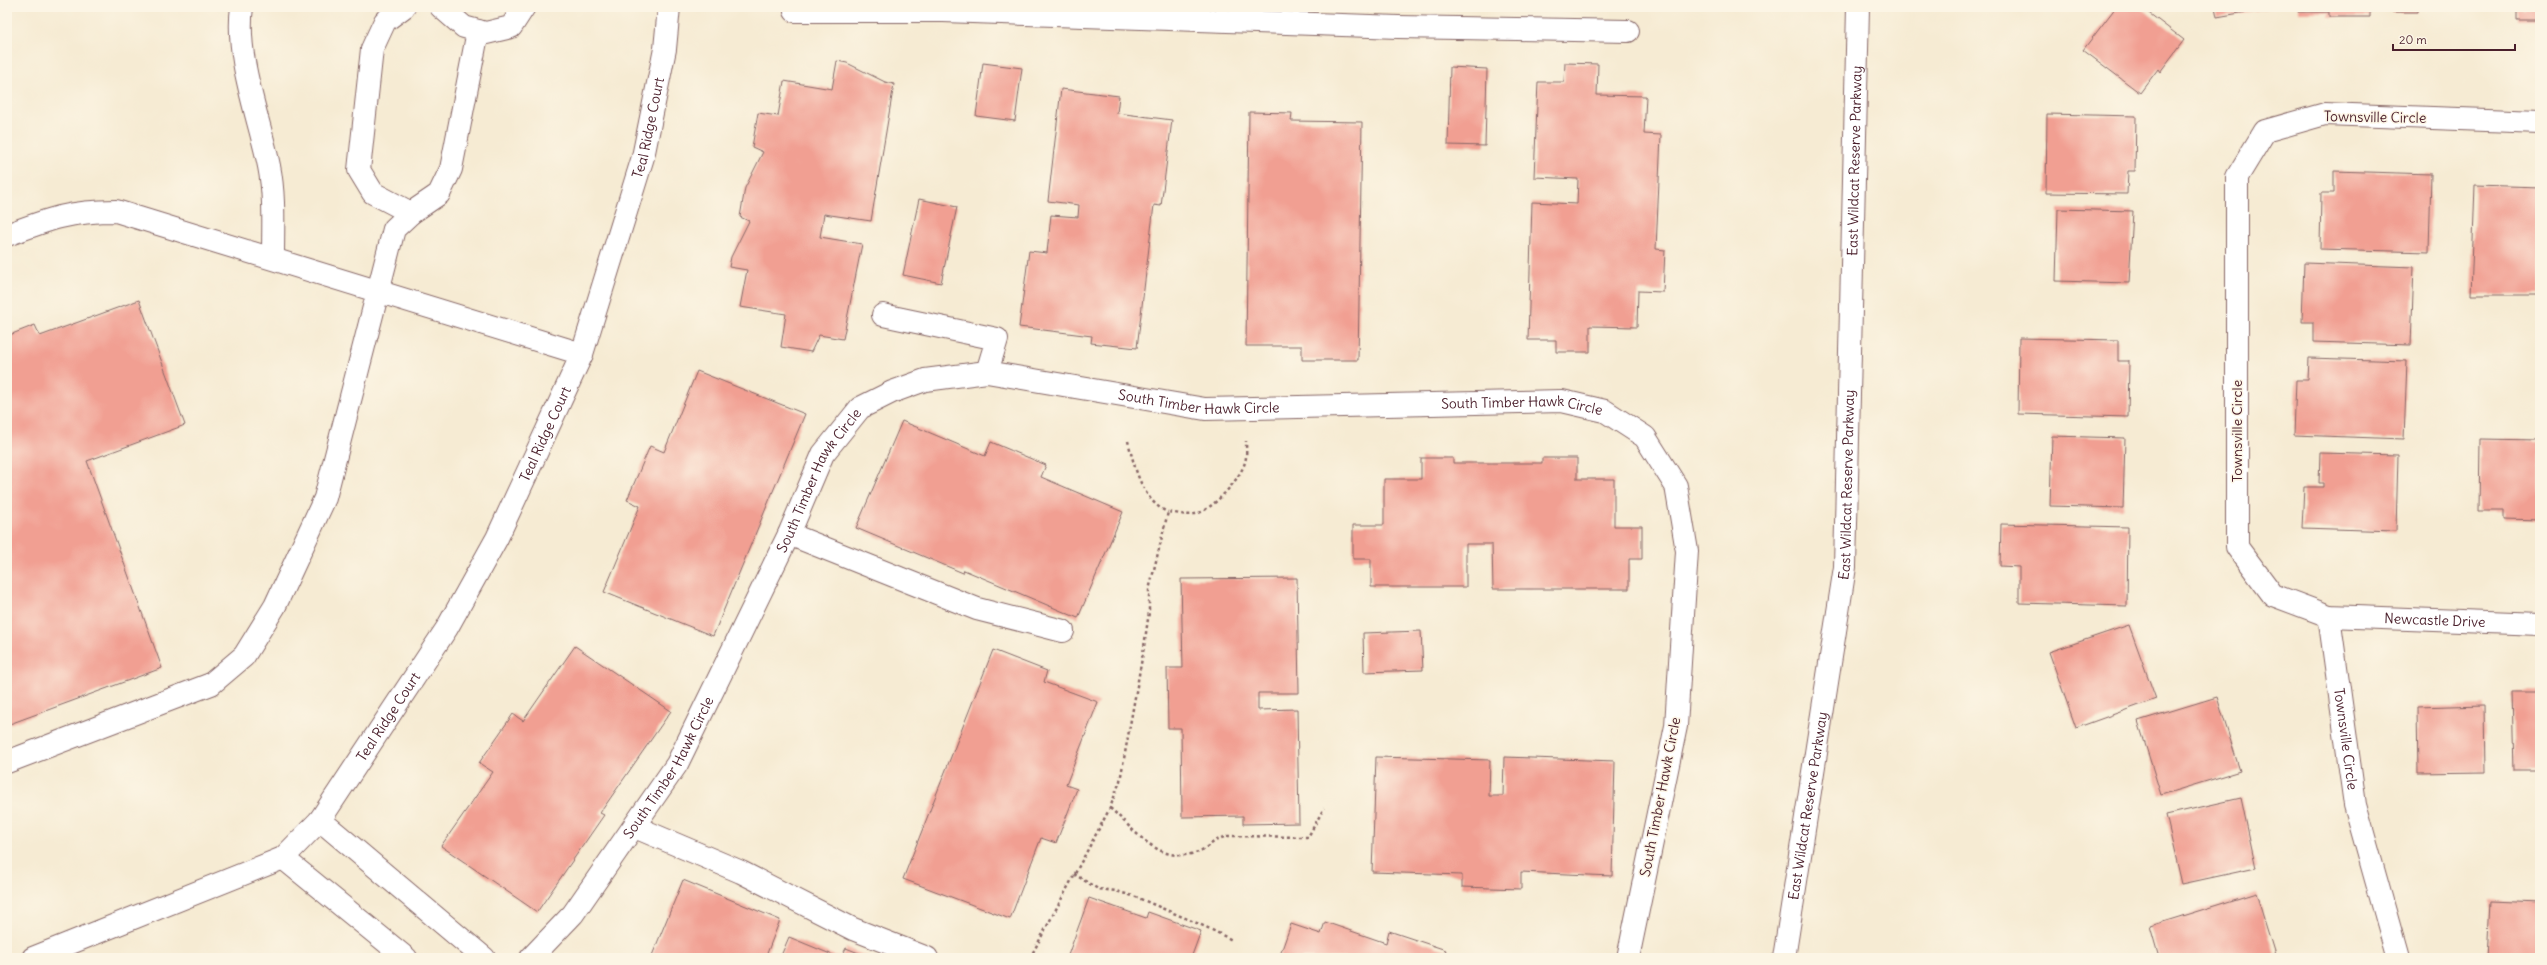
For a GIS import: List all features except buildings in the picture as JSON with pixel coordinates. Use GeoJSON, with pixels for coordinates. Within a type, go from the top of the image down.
{"type":"FeatureCollection","features":[{"type":"Feature","properties":{"kind":"street"},"geometry":{"type":"LineString","coordinates":[[242,7],[239,25],[270,168],[273,202],[273,258]]}},
{"type":"Feature","properties":{"kind":"street"},"geometry":{"type":"LineString","coordinates":[[404,7],[385,21],[372,49],[360,170],[373,193],[411,213]]}},
{"type":"Feature","properties":{"kind":"street"},"geometry":{"type":"LineString","coordinates":[[441,7],[464,27],[486,34],[511,27],[524,7]]}},
{"type":"Feature","properties":{"kind":"street","name":"Teal Ridge Court"},"geometry":{"type":"LineString","coordinates":[[283,858],[320,820],[447,628],[497,538],[582,354],[643,157],[665,49],[669,7]]}},
{"type":"Feature","properties":{"kind":"street","name":"East Wildcat Reserve Parkway"},"geometry":{"type":"LineString","coordinates":[[1784,958],[1845,567],[1858,7]]}},
{"type":"Feature","properties":{"kind":"street"},"geometry":{"type":"LineString","coordinates":[[795,11],[943,11],[1398,27],[1628,31]]}},
{"type":"Feature","properties":{"kind":"street"},"geometry":{"type":"LineString","coordinates":[[7,762],[211,684],[244,656],[275,606],[325,498],[380,290],[394,229],[411,213],[439,194],[451,169],[478,31]]}},
{"type":"Feature","properties":{"kind":"street","name":"Townsville Circle"},"geometry":{"type":"LineString","coordinates":[[2398,958],[2355,805],[2329,616],[2273,595],[2237,546],[2237,177],[2265,130],[2325,114],[2540,122]]}},
{"type":"Feature","properties":{"kind":"street"},"geometry":{"type":"LineString","coordinates":[[7,235],[58,215],[89,211],[116,211],[380,290],[582,354]]}},
{"type":"Feature","properties":{"kind":"street"},"geometry":{"type":"LineString","coordinates":[[883,315],[997,339],[987,372]]}},
{"type":"Feature","properties":{"kind":"street","name":"South Timber Hawk Circle"},"geometry":{"type":"LineString","coordinates":[[531,958],[573,914],[635,827],[677,764],[789,534],[823,454],[860,408],[892,392],[925,380],[987,372],[1205,409],[1562,401],[1605,411],[1645,437],[1676,486],[1687,551],[1676,726],[1628,958]]}},
{"type":"Feature","properties":{"kind":"street"},"geometry":{"type":"LineString","coordinates":[[789,534],[977,609],[1063,631]]}},
{"type":"Feature","properties":{"kind":"street","name":"Newcastle Drive"},"geometry":{"type":"LineString","coordinates":[[2329,616],[2540,624]]}},
{"type":"Feature","properties":{"kind":"street"},"geometry":{"type":"LineString","coordinates":[[320,820],[484,958]]}},
{"type":"Feature","properties":{"kind":"street"},"geometry":{"type":"LineString","coordinates":[[635,827],[742,872],[853,929],[927,958]]}},
{"type":"Feature","properties":{"kind":"street"},"geometry":{"type":"LineString","coordinates":[[33,958],[283,858],[406,958]]}},
{"type":"Feature","properties":{"kind":"path"},"geometry":{"type":"LineString","coordinates":[[1128,441],[1134,465],[1146,492],[1159,508],[1168,512],[1195,515],[1206,510],[1234,483],[1245,462],[1248,408]]}},
{"type":"Feature","properties":{"kind":"path"},"geometry":{"type":"LineString","coordinates":[[1030,958],[1110,808],[1120,781],[1144,647],[1149,612],[1149,590],[1168,512]]}},
{"type":"Feature","properties":{"kind":"path"},"geometry":{"type":"LineString","coordinates":[[1110,808],[1149,844],[1161,852],[1174,856],[1200,851],[1219,838],[1228,836],[1308,837],[1324,808]]}},
{"type":"Feature","properties":{"kind":"path"},"geometry":{"type":"LineString","coordinates":[[1074,874],[1098,889],[1116,891],[1136,897],[1206,927],[1232,940]]}}]}
